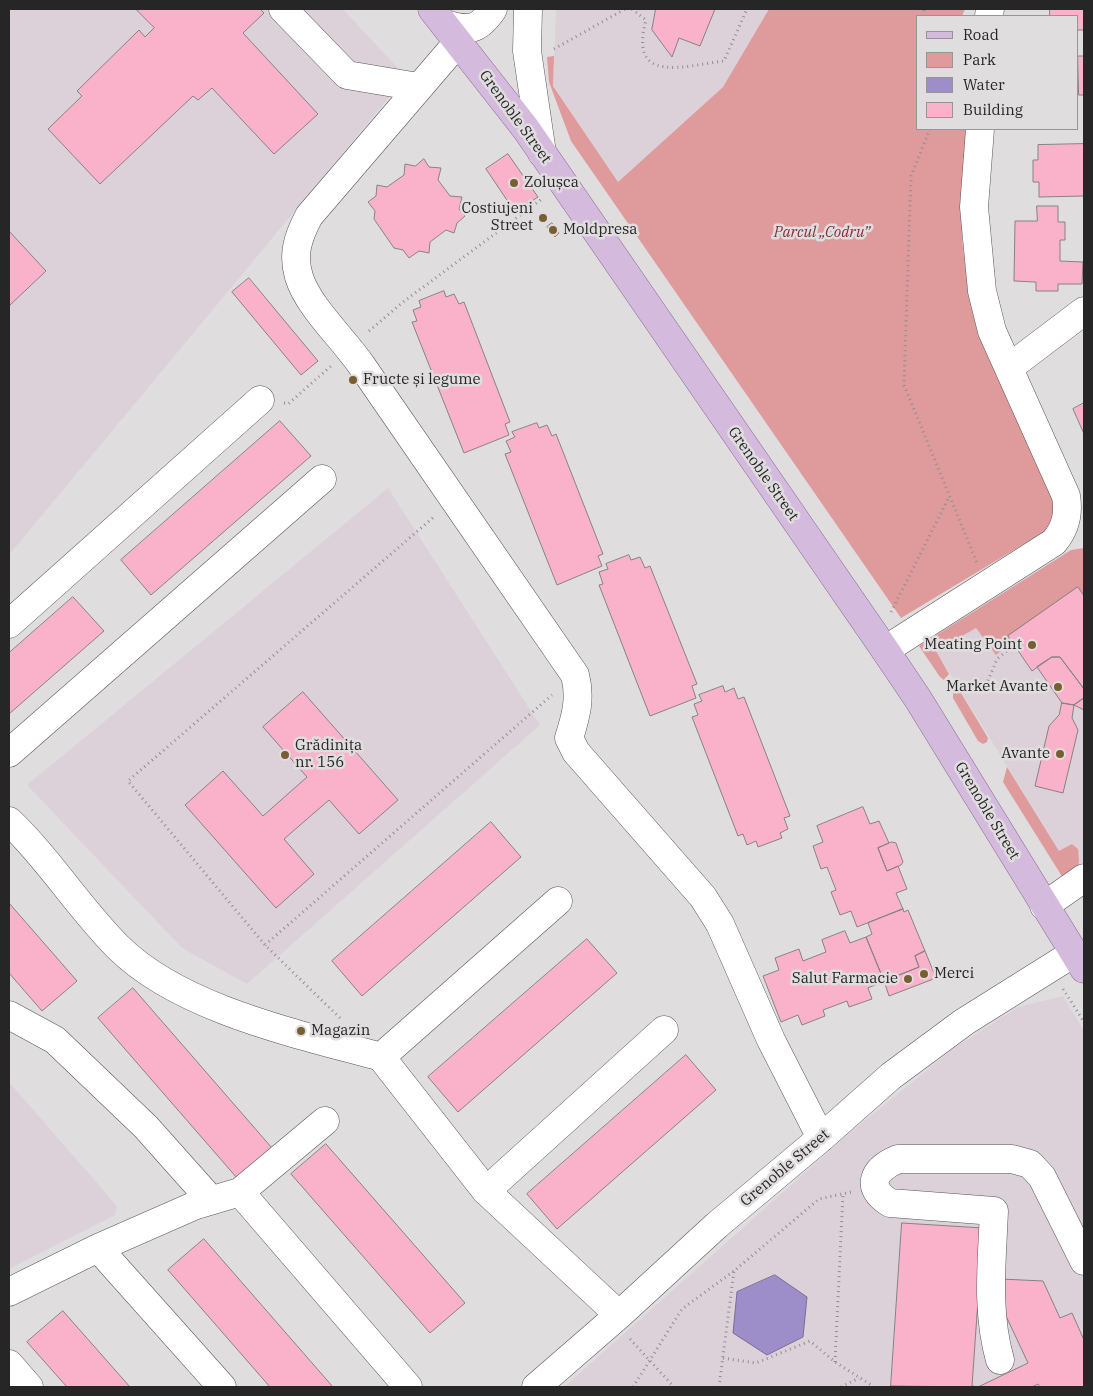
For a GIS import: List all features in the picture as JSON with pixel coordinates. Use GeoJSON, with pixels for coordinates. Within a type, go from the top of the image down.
{"type":"FeatureCollection","features":[{"type":"Feature","properties":{"kind":"main road","name":"Grenoble Street"},"geometry":{"type":"LineString","coordinates":[[445,25],[526,129],[895,643],[918,699],[1079,961]]}},
{"type":"Feature","properties":{"kind":"street"},"geometry":{"type":"LineString","coordinates":[[283,9],[347,76],[418,87]]}},
{"type":"Feature","properties":{"kind":"street"},"geometry":{"type":"LineString","coordinates":[[493,9],[485,20],[473,29],[445,25],[418,87],[309,216],[295,248],[295,262],[306,295],[350,348],[575,675],[579,692],[578,707],[569,738],[576,752],[703,897],[720,924],[771,1040],[821,1138]]}},
{"type":"Feature","properties":{"kind":"street"},"geometry":{"type":"LineString","coordinates":[[528,9],[528,51],[542,153]]}},
{"type":"Feature","properties":{"kind":"street"},"geometry":{"type":"LineString","coordinates":[[895,643],[1054,542],[1062,532],[1068,509],[1060,480],[992,331],[982,291],[974,207],[980,130]]}},
{"type":"Feature","properties":{"kind":"street"},"geometry":{"type":"LineString","coordinates":[[1010,367],[1084,312]]}},
{"type":"Feature","properties":{"kind":"street"},"geometry":{"type":"LineString","coordinates":[[9,624],[260,400]]}},
{"type":"Feature","properties":{"kind":"street"},"geometry":{"type":"LineString","coordinates":[[9,753],[322,479]]}},
{"type":"Feature","properties":{"kind":"street"},"geometry":{"type":"LineString","coordinates":[[9,821],[118,947],[146,970],[181,991],[239,1015],[297,1034],[381,1057],[486,1191],[624,1326]]}},
{"type":"Feature","properties":{"kind":"street"},"geometry":{"type":"LineString","coordinates":[[1044,906],[1084,878]]}},
{"type":"Feature","properties":{"kind":"street"},"geometry":{"type":"LineString","coordinates":[[381,1057],[558,901]]}},
{"type":"Feature","properties":{"kind":"street","name":"Grenoble Street"},"geometry":{"type":"LineString","coordinates":[[533,1387],[624,1326],[717,1225],[821,1138],[891,1076],[964,1022],[1079,961]]}},
{"type":"Feature","properties":{"kind":"street"},"geometry":{"type":"LineString","coordinates":[[9,1015],[55,1040],[146,1127],[211,1200]]}},
{"type":"Feature","properties":{"kind":"street"},"geometry":{"type":"LineString","coordinates":[[486,1191],[664,1030]]}},
{"type":"Feature","properties":{"kind":"street"},"geometry":{"type":"LineString","coordinates":[[9,1292],[98,1248],[196,1205],[240,1192],[325,1121]]}},
{"type":"Feature","properties":{"kind":"street"},"geometry":{"type":"LineString","coordinates":[[1000,1360],[993,1336],[990,1308],[994,1211],[890,1203],[879,1196],[875,1187],[876,1175],[884,1165],[898,1159],[1012,1159],[1030,1164],[1042,1177],[1084,1261]]}},
{"type":"Feature","properties":{"kind":"street"},"geometry":{"type":"LineString","coordinates":[[240,1192],[408,1387]]}},
{"type":"Feature","properties":{"kind":"street"},"geometry":{"type":"LineString","coordinates":[[98,1248],[222,1387]]}},
{"type":"Feature","properties":{"kind":"street"},"geometry":{"type":"LineString","coordinates":[[9,1364],[29,1387]]}},
{"type":"Feature","properties":{"kind":"path"},"geometry":{"type":"LineString","coordinates":[[549,50],[625,9]]}},
{"type":"Feature","properties":{"kind":"path"},"geometry":{"type":"LineString","coordinates":[[632,9],[646,20],[643,46],[646,56],[655,66],[665,68],[724,61],[747,9]]}},
{"type":"Feature","properties":{"kind":"path"},"geometry":{"type":"LineString","coordinates":[[930,130],[911,176],[904,385],[977,563]]}},
{"type":"Feature","properties":{"kind":"path"},"geometry":{"type":"LineString","coordinates":[[260,400],[288,404],[402,302],[542,199]]}},
{"type":"Feature","properties":{"kind":"path"},"geometry":{"type":"LineString","coordinates":[[890,613],[950,497]]}},
{"type":"Feature","properties":{"kind":"path"},"geometry":{"type":"LineString","coordinates":[[347,1024],[264,944],[128,781],[454,499]]}},
{"type":"Feature","properties":{"kind":"path"},"geometry":{"type":"LineString","coordinates":[[885,605],[890,613],[895,643]]}},
{"type":"Feature","properties":{"kind":"path"},"geometry":{"type":"LineString","coordinates":[[984,690],[997,659],[1014,645]]}},
{"type":"Feature","properties":{"kind":"path"},"geometry":{"type":"LineString","coordinates":[[264,944],[575,675]]}},
{"type":"Feature","properties":{"kind":"path"},"geometry":{"type":"LineString","coordinates":[[633,1387],[682,1309],[734,1271],[819,1199],[875,1187]]}},
{"type":"Feature","properties":{"kind":"path"},"geometry":{"type":"LineString","coordinates":[[835,1362],[843,1194]]}},
{"type":"Feature","properties":{"kind":"path"},"geometry":{"type":"LineString","coordinates":[[720,1387],[734,1271]]}},
{"type":"Feature","properties":{"kind":"path"},"geometry":{"type":"LineString","coordinates":[[624,1326],[674,1387]]}},
{"type":"Feature","properties":{"kind":"path"},"geometry":{"type":"LineString","coordinates":[[723,1358],[756,1363],[810,1340],[835,1362],[873,1386]]}},
{"type":"Feature","properties":{"kind":"path"},"geometry":{"type":"LineString","coordinates":[[841,1387],[860,1378]]}},
{"type":"Feature","properties":{"kind":"shaded area"},"geometry":{"type":"Polygon","coordinates":[[[9,9],[343,9],[406,77],[9,555],[9,9]]]}},
{"type":"Feature","properties":{"kind":"shaded area"},"geometry":{"type":"Polygon","coordinates":[[[556,9],[769,9],[723,87],[618,182],[553,85],[556,9]]]}},
{"type":"Feature","properties":{"kind":"shaded area","name":"Grădinița nr. 156"},"geometry":{"type":"Polygon","coordinates":[[[388,488],[540,725],[247,984],[182,948],[27,785],[388,488]]]}},
{"type":"Feature","properties":{"kind":"shaded area"},"geometry":{"type":"Polygon","coordinates":[[[1084,553],[1084,861],[1079,865],[1078,849],[1072,844],[1060,852],[936,651],[976,628],[996,655],[1084,553]]]}},
{"type":"Feature","properties":{"kind":"shaded area"},"geometry":{"type":"Polygon","coordinates":[[[1063,996],[1084,1031],[1084,1387],[564,1387],[846,1136],[954,1048],[1018,1007],[1063,996]]]}},
{"type":"Feature","properties":{"kind":"shaded area"},"geometry":{"type":"Polygon","coordinates":[[[9,1082],[117,1206],[115,1215],[9,1269],[9,1082]]]}},
{"type":"Feature","properties":{"kind":"green space","name":"Parcul „Codru”"},"geometry":{"type":"Polygon","coordinates":[[[769,9],[965,9],[962,15],[916,15],[916,130],[967,130],[962,204],[962,239],[969,296],[982,339],[1057,506],[1047,530],[901,618],[571,141],[549,82],[547,57],[554,56],[553,86],[618,182],[723,87],[769,9]]]}},
{"type":"Feature","properties":{"kind":"green space"},"geometry":{"type":"Polygon","coordinates":[[[1084,548],[1084,596],[1078,588],[996,655],[976,628],[936,651],[949,674],[944,680],[940,677],[919,646],[1071,550],[1084,548]]]}},
{"type":"Feature","properties":{"kind":"green space"},"geometry":{"type":"Polygon","coordinates":[[[957,691],[961,693],[988,738],[987,742],[983,744],[978,741],[953,698],[953,693],[957,691]]]}},
{"type":"Feature","properties":{"kind":"green space"},"geometry":{"type":"Polygon","coordinates":[[[1007,767],[1059,851],[1072,844],[1078,849],[1078,867],[1063,878],[1003,782],[1007,767]]]}},
{"type":"Feature","properties":{"kind":"water"},"geometry":{"type":"Polygon","coordinates":[[[775,1275],[807,1297],[803,1337],[767,1355],[733,1333],[737,1292],[775,1275]]]}},
{"type":"Feature","properties":{"kind":"building"},"geometry":{"type":"Polygon","coordinates":[[[136,9],[260,9],[264,13],[243,33],[318,114],[274,154],[212,88],[198,100],[193,96],[100,184],[48,129],[82,96],[77,91],[139,30],[145,37],[154,28],[136,9]]]}},
{"type":"Feature","properties":{"kind":"building"},"geometry":{"type":"Polygon","coordinates":[[[656,9],[715,9],[700,46],[679,38],[672,57],[652,30],[656,9]]]}},
{"type":"Feature","properties":{"kind":"building"},"geometry":{"type":"Polygon","coordinates":[[[1050,9],[1084,9],[1084,30],[1078,30],[1078,15],[1050,15],[1050,9]]]}},
{"type":"Feature","properties":{"kind":"building"},"geometry":{"type":"Polygon","coordinates":[[[1078,56],[1084,56],[1084,95],[1079,95],[1078,56]]]}},
{"type":"Feature","properties":{"kind":"building"},"geometry":{"type":"Polygon","coordinates":[[[1084,144],[1084,196],[1039,197],[1039,182],[1033,182],[1033,160],[1038,160],[1038,145],[1084,144]]]}},
{"type":"Feature","properties":{"kind":"building"},"geometry":{"type":"Polygon","coordinates":[[[508,154],[538,197],[515,212],[486,169],[508,154]]]}},
{"type":"Feature","properties":{"kind":"building"},"geometry":{"type":"Polygon","coordinates":[[[424,159],[429,167],[441,168],[438,180],[450,196],[462,197],[459,209],[465,216],[457,223],[454,233],[446,230],[430,242],[429,253],[419,251],[409,258],[403,250],[394,248],[374,219],[375,211],[368,202],[376,196],[377,185],[387,187],[404,175],[405,164],[415,166],[424,159]]]}},
{"type":"Feature","properties":{"kind":"building"},"geometry":{"type":"Polygon","coordinates":[[[1037,206],[1058,206],[1058,222],[1065,222],[1065,240],[1060,240],[1060,261],[1083,262],[1082,284],[1058,284],[1058,291],[1036,291],[1036,282],[1014,281],[1015,221],[1037,221],[1037,206]]]}},
{"type":"Feature","properties":{"kind":"building","name":"Moldpresa"},"geometry":{"type":"Polygon","coordinates":[[[552,223],[559,233],[555,237],[547,227],[552,223]]]}},
{"type":"Feature","properties":{"kind":"building"},"geometry":{"type":"Polygon","coordinates":[[[9,231],[46,271],[9,306],[9,231]]]}},
{"type":"Feature","properties":{"kind":"building"},"geometry":{"type":"Polygon","coordinates":[[[249,278],[318,361],[301,375],[232,292],[249,278]]]}},
{"type":"Feature","properties":{"kind":"building"},"geometry":{"type":"Polygon","coordinates":[[[444,291],[446,297],[454,294],[459,304],[464,302],[510,422],[505,424],[509,435],[464,453],[412,322],[417,321],[413,310],[421,307],[419,301],[444,291]]]}},
{"type":"Feature","properties":{"kind":"building"},"geometry":{"type":"Polygon","coordinates":[[[1084,403],[1084,434],[1073,409],[1084,403]]]}},
{"type":"Feature","properties":{"kind":"building"},"geometry":{"type":"Polygon","coordinates":[[[280,421],[311,456],[151,595],[121,560],[280,421]]]}},
{"type":"Feature","properties":{"kind":"building"},"geometry":{"type":"Polygon","coordinates":[[[537,423],[539,428],[547,425],[552,436],[556,434],[603,554],[598,556],[602,566],[557,585],[505,454],[511,452],[506,441],[515,437],[512,432],[537,423]]]}},
{"type":"Feature","properties":{"kind":"building"},"geometry":{"type":"Polygon","coordinates":[[[629,555],[631,560],[640,557],[645,568],[650,566],[697,684],[692,686],[696,698],[650,716],[599,585],[603,584],[599,572],[608,569],[606,564],[629,555]]]}},
{"type":"Feature","properties":{"kind":"building"},"geometry":{"type":"Polygon","coordinates":[[[1078,587],[1084,596],[1084,689],[1060,657],[1052,657],[1032,671],[1008,636],[1078,587]]]}},
{"type":"Feature","properties":{"kind":"building"},"geometry":{"type":"Polygon","coordinates":[[[73,597],[104,631],[9,714],[9,653],[73,597]]]}},
{"type":"Feature","properties":{"kind":"building"},"geometry":{"type":"Polygon","coordinates":[[[1052,657],[1060,657],[1084,689],[1084,698],[1074,705],[1062,703],[1037,667],[1052,657]]]}},
{"type":"Feature","properties":{"kind":"building"},"geometry":{"type":"Polygon","coordinates":[[[723,686],[725,692],[734,688],[738,699],[744,697],[790,816],[784,818],[788,829],[780,833],[782,838],[758,847],[756,841],[747,845],[743,834],[738,836],[692,717],[698,715],[694,704],[702,701],[699,695],[723,686]]]}},
{"type":"Feature","properties":{"kind":"building"},"geometry":{"type":"Polygon","coordinates":[[[303,692],[398,800],[359,834],[329,800],[284,839],[314,874],[276,908],[185,805],[223,771],[263,816],[307,777],[263,727],[303,692]]]}},
{"type":"Feature","properties":{"kind":"building"},"geometry":{"type":"Polygon","coordinates":[[[1084,698],[1084,710],[1074,705],[1084,698]]]}},
{"type":"Feature","properties":{"kind":"building"},"geometry":{"type":"Polygon","coordinates":[[[1062,703],[1074,705],[1072,718],[1078,730],[1063,793],[1035,786],[1049,726],[1059,715],[1062,703]]]}},
{"type":"Feature","properties":{"kind":"building"},"geometry":{"type":"Polygon","coordinates":[[[863,807],[870,824],[879,821],[889,843],[878,848],[887,871],[898,866],[907,889],[896,893],[903,909],[857,927],[851,911],[840,915],[831,892],[836,890],[827,867],[821,869],[813,846],[823,842],[817,826],[863,807]]]}},
{"type":"Feature","properties":{"kind":"building"},"geometry":{"type":"Polygon","coordinates":[[[491,822],[521,857],[362,996],[332,961],[491,822]]]}},
{"type":"Feature","properties":{"kind":"building"},"geometry":{"type":"Polygon","coordinates":[[[892,842],[896,843],[903,862],[901,865],[887,871],[878,848],[892,842]]]}},
{"type":"Feature","properties":{"kind":"building"},"geometry":{"type":"Polygon","coordinates":[[[9,903],[77,981],[42,1011],[9,973],[9,903]]]}},
{"type":"Feature","properties":{"kind":"building"},"geometry":{"type":"Polygon","coordinates":[[[903,909],[904,912],[908,910],[925,951],[915,956],[919,967],[884,981],[866,937],[872,934],[868,923],[903,909]]]}},
{"type":"Feature","properties":{"kind":"building"},"geometry":{"type":"Polygon","coordinates":[[[845,931],[850,943],[866,937],[884,981],[868,988],[872,999],[849,1007],[847,1001],[823,1010],[825,1016],[802,1025],[798,1015],[781,1022],[763,976],[779,970],[775,958],[799,949],[803,961],[826,952],[822,940],[845,931]]]}},
{"type":"Feature","properties":{"kind":"building"},"geometry":{"type":"Polygon","coordinates":[[[587,939],[617,973],[458,1112],[428,1077],[587,939]]]}},
{"type":"Feature","properties":{"kind":"building"},"geometry":{"type":"Polygon","coordinates":[[[925,951],[936,978],[889,996],[884,981],[919,967],[915,956],[925,951]]]}},
{"type":"Feature","properties":{"kind":"building"},"geometry":{"type":"Polygon","coordinates":[[[133,988],[272,1148],[237,1178],[98,1018],[133,988]]]}},
{"type":"Feature","properties":{"kind":"building"},"geometry":{"type":"Polygon","coordinates":[[[686,1055],[716,1090],[557,1229],[527,1194],[686,1055]]]}},
{"type":"Feature","properties":{"kind":"building"},"geometry":{"type":"Polygon","coordinates":[[[326,1144],[465,1303],[430,1333],[291,1174],[326,1144]]]}},
{"type":"Feature","properties":{"kind":"building"},"geometry":{"type":"Polygon","coordinates":[[[902,1223],[983,1228],[972,1386],[978,1387],[891,1386],[902,1223]]]}},
{"type":"Feature","properties":{"kind":"building"},"geometry":{"type":"Polygon","coordinates":[[[204,1239],[333,1387],[270,1387],[168,1270],[204,1239]]]}},
{"type":"Feature","properties":{"kind":"building"},"geometry":{"type":"Polygon","coordinates":[[[1001,1279],[1043,1281],[1060,1318],[1072,1313],[1084,1340],[1084,1387],[1040,1387],[1038,1384],[1032,1387],[978,1387],[1028,1363],[1000,1303],[1001,1279]]]}},
{"type":"Feature","properties":{"kind":"building"},"geometry":{"type":"Polygon","coordinates":[[[63,1311],[130,1387],[67,1387],[27,1342],[63,1311]]]}},
{"type":"Feature","properties":{"kind":"place","name":"Zolușca"},"geometry":{"type":"Point","coordinates":[514,183]}},
{"type":"Feature","properties":{"kind":"place","name":"Costiujeni Street"},"geometry":{"type":"Point","coordinates":[543,218]}},
{"type":"Feature","properties":{"kind":"place","name":"Moldpresa"},"geometry":{"type":"Point","coordinates":[553,230]}},
{"type":"Feature","properties":{"kind":"place","name":"Fructe și legume"},"geometry":{"type":"Point","coordinates":[353,380]}},
{"type":"Feature","properties":{"kind":"place","name":"Meating Point"},"geometry":{"type":"Point","coordinates":[1032,645]}},
{"type":"Feature","properties":{"kind":"place","name":"Market Avante"},"geometry":{"type":"Point","coordinates":[1058,687]}},
{"type":"Feature","properties":{"kind":"place","name":"Avante"},"geometry":{"type":"Point","coordinates":[1060,754]}},
{"type":"Feature","properties":{"kind":"place","name":"Grădinița nr. 156"},"geometry":{"type":"Point","coordinates":[285,755]}},
{"type":"Feature","properties":{"kind":"place","name":"Merci"},"geometry":{"type":"Point","coordinates":[924,974]}},
{"type":"Feature","properties":{"kind":"place","name":"Salut Farmacie"},"geometry":{"type":"Point","coordinates":[908,979]}},
{"type":"Feature","properties":{"kind":"place","name":"Magazin"},"geometry":{"type":"Point","coordinates":[301,1031]}}]}
